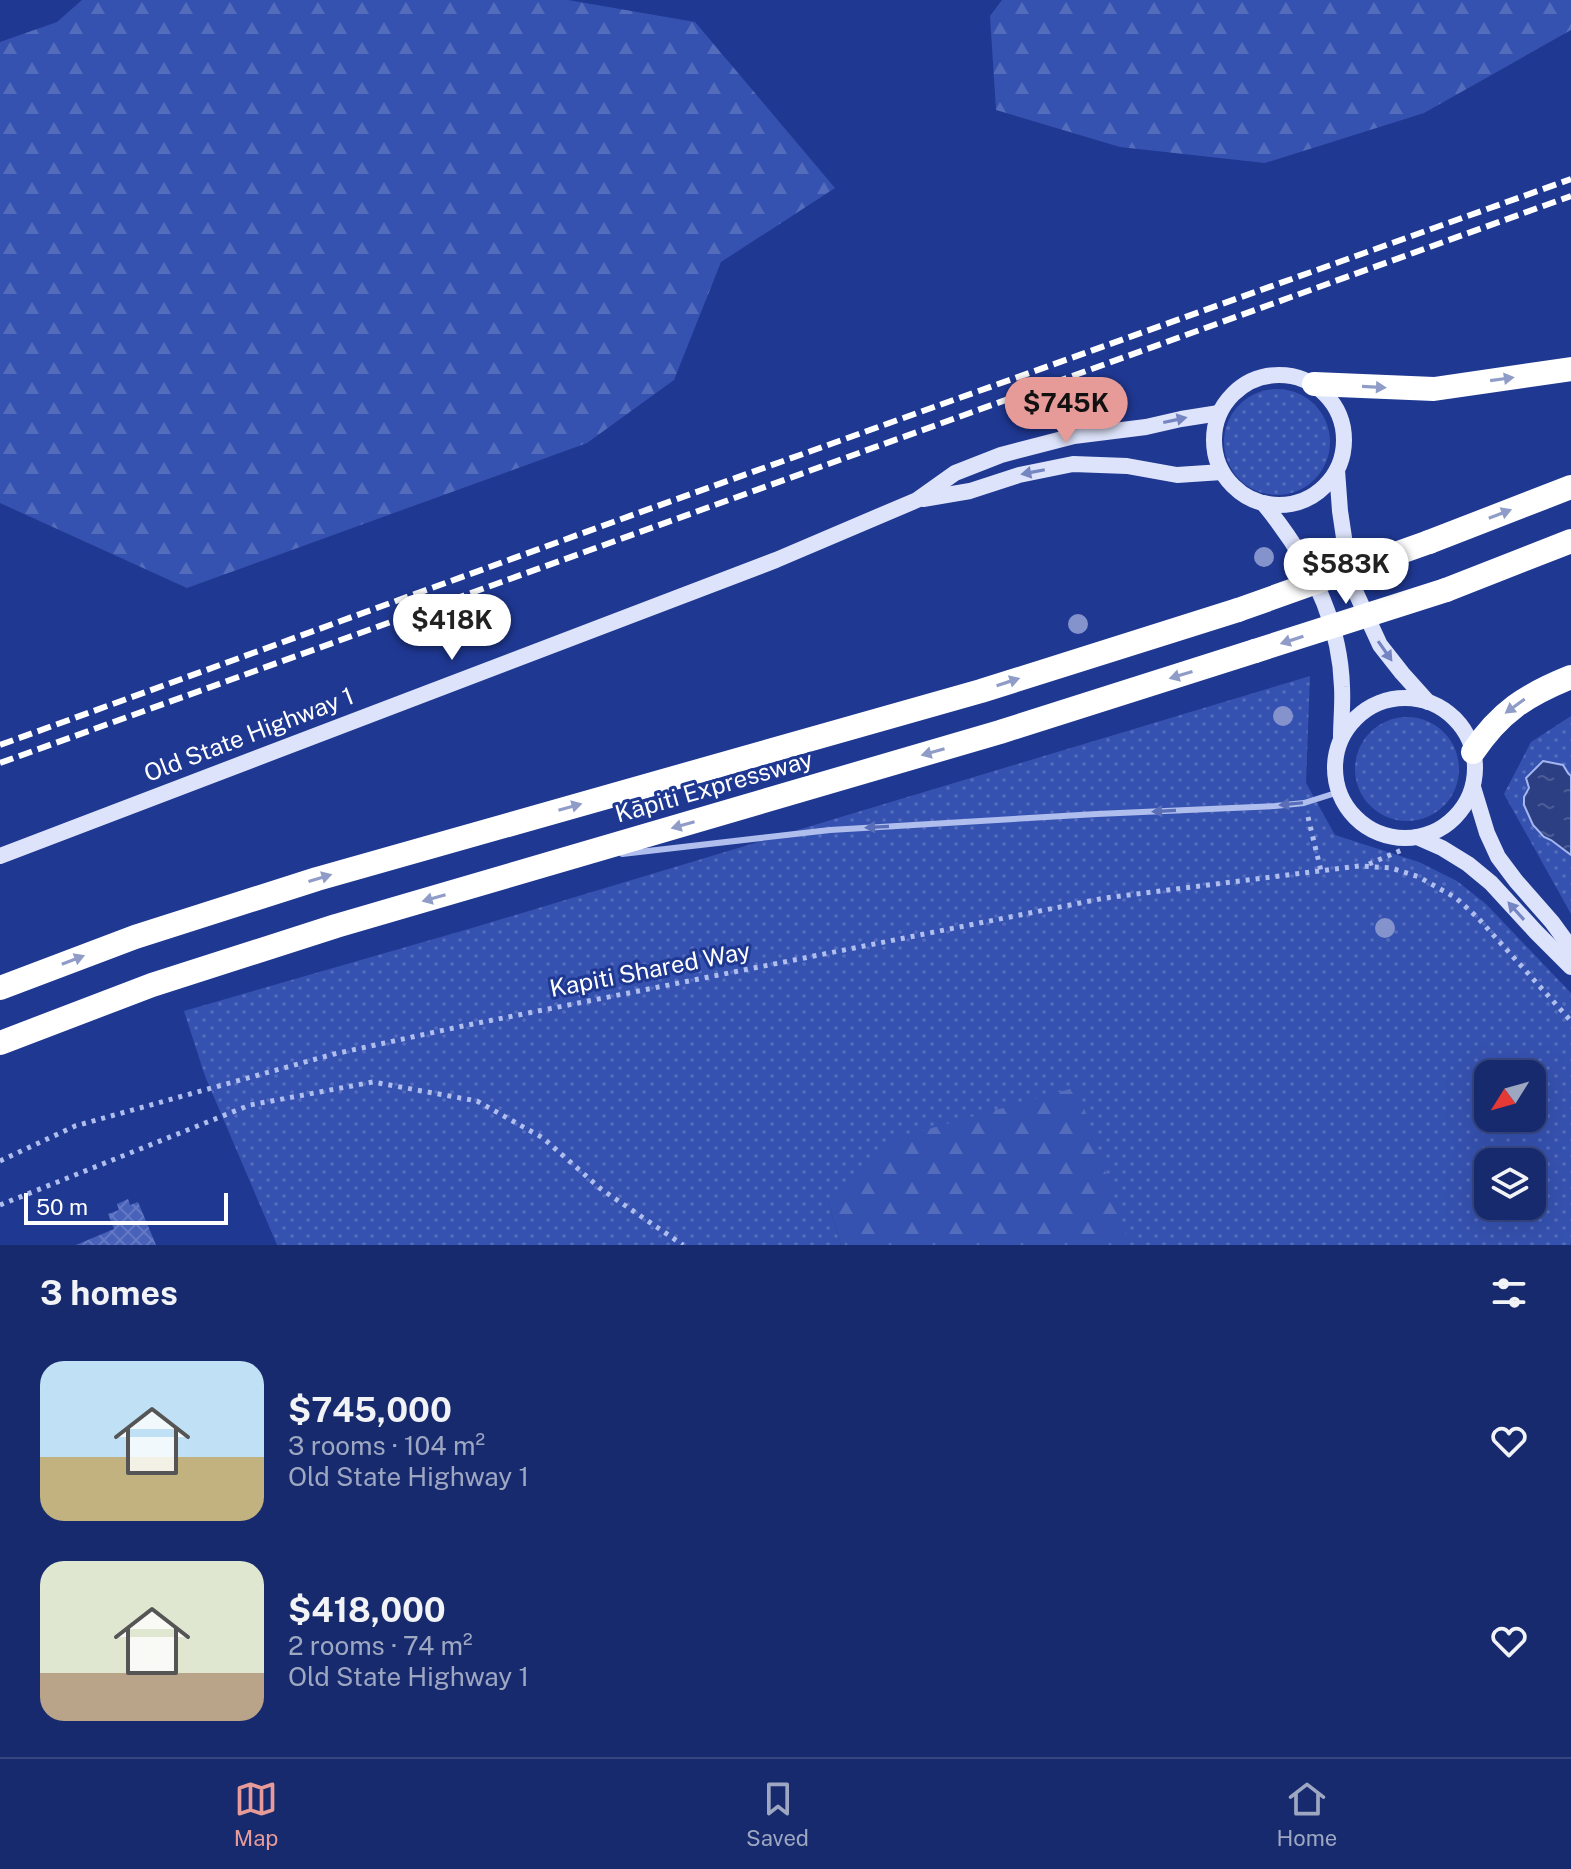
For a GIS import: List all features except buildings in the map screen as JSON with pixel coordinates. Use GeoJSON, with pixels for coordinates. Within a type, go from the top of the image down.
{"type":"FeatureCollection","features":[{"type":"Feature","properties":{"kind":"highway"},"geometry":{"type":"LineString","coordinates":[[1314,384],[1434,389],[1571,369]]}},
{"type":"Feature","properties":{"kind":"highway","name":"Kāpiti Expressway"},"geometry":{"type":"LineString","coordinates":[[0,988],[135,937],[317,879],[966,695],[1238,610],[1571,487]]}},
{"type":"Feature","properties":{"kind":"highway","name":"Kāpiti Expressway"},"geometry":{"type":"LineString","coordinates":[[0,1043],[152,985],[336,926],[1000,732],[1446,590],[1571,541]]}},
{"type":"Feature","properties":{"kind":"highway"},"geometry":{"type":"LineString","coordinates":[[1473,752],[1487,731],[1508,710],[1529,696],[1571,677]]}},
{"type":"Feature","properties":{"kind":"main road"},"geometry":{"type":"LineString","coordinates":[[1266,375],[1287,375],[1314,384],[1336,408],[1343,428],[1344,449],[1337,470],[1324,487],[1306,499],[1284,505],[1248,498],[1222,472],[1215,456],[1213,442],[1219,413],[1230,395],[1266,375]]}},
{"type":"Feature","properties":{"kind":"main road","name":"Old State Highway 1"},"geometry":{"type":"LineString","coordinates":[[0,856],[776,560],[917,500],[955,473],[1001,455],[1074,436],[1219,413]]}},
{"type":"Feature","properties":{"kind":"main road","name":"Old State Highway 1"},"geometry":{"type":"LineString","coordinates":[[917,500],[970,491],[1019,475],[1073,464],[1127,466],[1177,475],[1222,472]]}},
{"type":"Feature","properties":{"kind":"main road"},"geometry":{"type":"LineString","coordinates":[[1337,470],[1346,551],[1356,593],[1380,645],[1428,702]]}},
{"type":"Feature","properties":{"kind":"main road"},"geometry":{"type":"LineString","coordinates":[[1263,503],[1312,575],[1327,613],[1341,673],[1341,739],[1335,762],[1339,792],[1345,805],[1366,826],[1377,832],[1393,837],[1417,837],[1448,824],[1460,811],[1473,787]]}},
{"type":"Feature","properties":{"kind":"main road"},"geometry":{"type":"LineString","coordinates":[[1341,739],[1350,723],[1380,702],[1403,698],[1428,702],[1447,712],[1462,727],[1473,752],[1473,787],[1498,857],[1571,948]]}},
{"type":"Feature","properties":{"kind":"main road"},"geometry":{"type":"LineString","coordinates":[[1417,837],[1468,864],[1491,883],[1571,967]]}},
{"type":"Feature","properties":{"kind":"lane"},"geometry":{"type":"LineString","coordinates":[[562,861],[830,830],[1304,803],[1339,792]]}},
{"type":"Feature","properties":{"kind":"path"},"geometry":{"type":"LineString","coordinates":[[1304,803],[1321,871]]}},
{"type":"Feature","properties":{"kind":"path"},"geometry":{"type":"LineString","coordinates":[[1365,866],[1401,851]]}},
{"type":"Feature","properties":{"kind":"path","name":"Kapiti Shared Way"},"geometry":{"type":"LineString","coordinates":[[0,1161],[75,1126],[348,1051],[463,1026],[1091,901],[1365,866],[1391,868],[1419,877],[1456,898],[1489,929],[1571,1021]]}},
{"type":"Feature","properties":{"kind":"path"},"geometry":{"type":"LineString","coordinates":[[0,1205],[250,1105],[373,1082],[477,1101],[543,1138],[601,1189],[683,1245]]}},
{"type":"Feature","properties":{"kind":"green space"},"geometry":{"type":"Polygon","coordinates":[[[82,0],[568,0],[695,22],[835,188],[721,262],[674,380],[587,443],[187,588],[0,503],[0,42],[57,22],[82,0]]]}},
{"type":"Feature","properties":{"kind":"green space"},"geometry":{"type":"Polygon","coordinates":[[[1002,0],[1571,0],[1571,30],[1424,113],[1265,163],[1120,147],[996,110],[990,16],[1002,0]]]}},
{"type":"Feature","properties":{"kind":"green space"},"geometry":{"type":"Polygon","coordinates":[[[1277,389],[1297,393],[1314,405],[1326,422],[1330,442],[1326,462],[1314,479],[1297,491],[1277,495],[1257,491],[1240,479],[1228,462],[1224,442],[1228,422],[1240,405],[1257,393],[1277,389]]]}},
{"type":"Feature","properties":{"kind":"green space"},"geometry":{"type":"Polygon","coordinates":[[[1310,676],[1306,783],[1335,835],[1419,862],[1457,881],[1486,904],[1571,993],[1571,1245],[1129,1245],[828,1202],[841,1245],[277,1245],[205,1076],[184,1011],[472,928],[1310,676]]]}},
{"type":"Feature","properties":{"kind":"green space"},"geometry":{"type":"Polygon","coordinates":[[[1571,716],[1571,914],[1504,794],[1531,742],[1571,716]]]}},
{"type":"Feature","properties":{"kind":"green space"},"geometry":{"type":"Polygon","coordinates":[[[1407,717],[1427,721],[1444,732],[1455,749],[1459,769],[1455,789],[1444,806],[1427,817],[1407,821],[1387,817],[1370,806],[1359,789],[1355,769],[1359,749],[1370,732],[1387,721],[1407,717]]]}},
{"type":"Feature","properties":{"kind":"green space"},"geometry":{"type":"Polygon","coordinates":[[[1077,1087],[1130,1245],[841,1245],[828,1202],[893,1139],[1077,1087]]]}},
{"type":"Feature","properties":{"kind":"water"},"geometry":{"type":"Polygon","coordinates":[[[1543,761],[1563,765],[1571,776],[1571,855],[1544,837],[1533,825],[1524,805],[1529,788],[1526,778],[1543,761]]]}},
{"type":"Feature","properties":{"kind":"railway"},"geometry":{"type":"LineString","coordinates":[[0,745],[1571,179]]}},
{"type":"Feature","properties":{"kind":"railway"},"geometry":{"type":"LineString","coordinates":[[0,763],[1571,196]]}}]}
